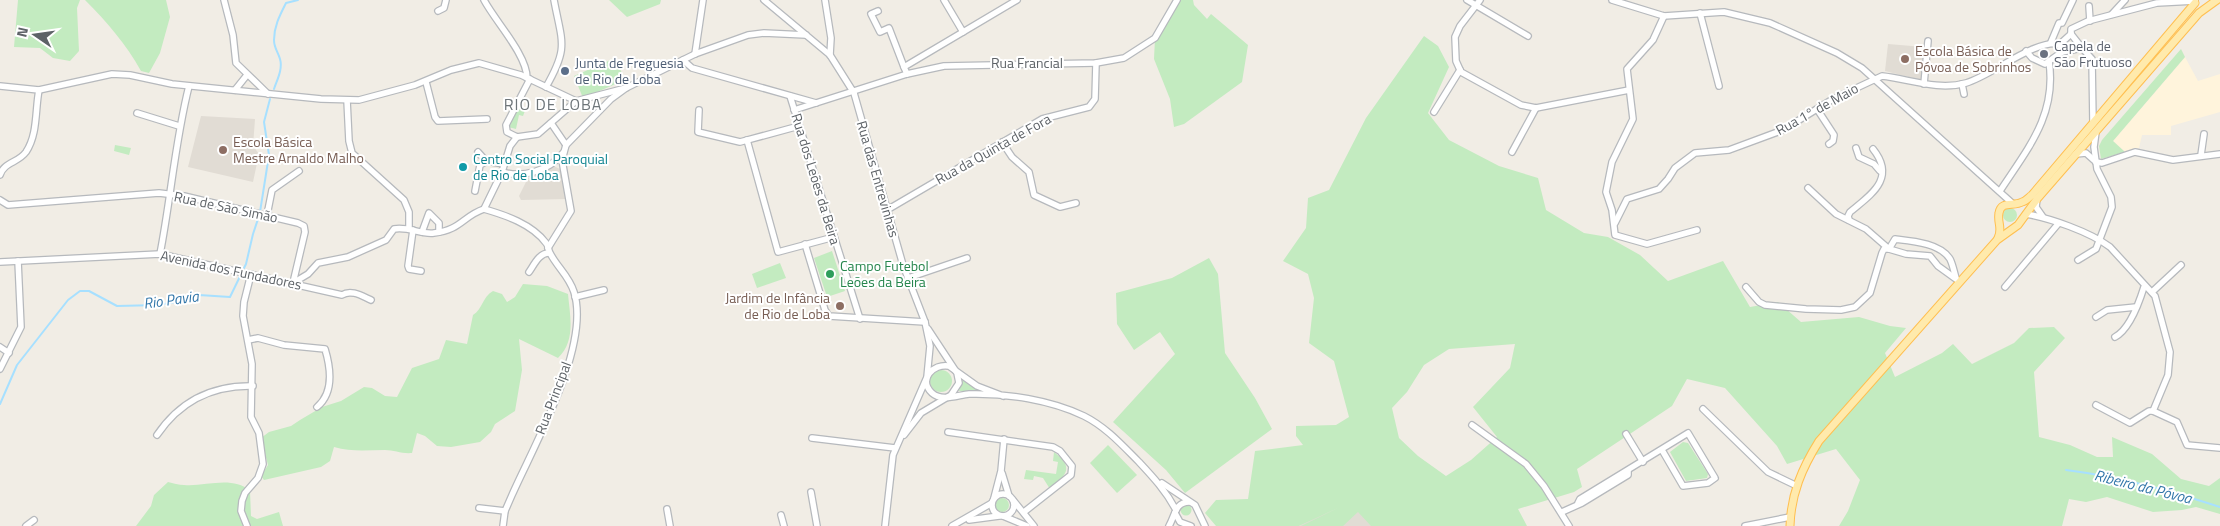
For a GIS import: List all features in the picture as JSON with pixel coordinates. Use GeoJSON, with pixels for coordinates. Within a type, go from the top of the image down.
{"type":"FeatureCollection","features":[{"type":"Feature","properties":{"kind":"main road"},"geometry":{"type":"LineString","coordinates":[[1997,240],[2001,231],[1999,214],[2002,207],[2014,204],[2032,195],[2184,18],[2195,1],[2199,8],[2205,10]]}},
{"type":"Feature","properties":{"kind":"main road"},"geometry":{"type":"LineString","coordinates":[[1790,526],[1790,517],[1797,486],[1804,466],[1820,442],[1958,280],[1997,240],[2014,227],[2076,154],[2205,10],[2217,1]]}},
{"type":"Feature","properties":{"kind":"main road"},"geometry":{"type":"LineString","coordinates":[[2014,204],[2022,210],[2024,216]]}},
{"type":"Feature","properties":{"kind":"main road"},"geometry":{"type":"LineString","coordinates":[[2000,222],[2006,227],[2014,227]]}},
{"type":"Feature","properties":{"kind":"street"},"geometry":{"type":"LineString","coordinates":[[224,0],[233,35],[236,63],[268,94]]}},
{"type":"Feature","properties":{"kind":"street"},"geometry":{"type":"LineString","coordinates":[[438,11],[444,8],[446,0]]}},
{"type":"Feature","properties":{"kind":"street"},"geometry":{"type":"LineString","coordinates":[[484,0],[510,37],[529,78],[506,125],[507,132],[517,137],[538,134],[576,101],[610,96]]}},
{"type":"Feature","properties":{"kind":"street"},"geometry":{"type":"LineString","coordinates":[[546,87],[562,54],[562,38],[554,0]]}},
{"type":"Feature","properties":{"kind":"street"},"geometry":{"type":"LineString","coordinates":[[695,54],[703,0]]}},
{"type":"Feature","properties":{"kind":"street"},"geometry":{"type":"LineString","coordinates":[[764,0],[830,55]]}},
{"type":"Feature","properties":{"kind":"street"},"geometry":{"type":"LineString","coordinates":[[825,0],[831,38],[830,55]]}},
{"type":"Feature","properties":{"kind":"street"},"geometry":{"type":"LineString","coordinates":[[944,0],[963,32]]}},
{"type":"Feature","properties":{"kind":"street"},"geometry":{"type":"LineString","coordinates":[[904,67],[1016,0]]}},
{"type":"Feature","properties":{"kind":"street","name":"Rua Francial"},"geometry":{"type":"LineString","coordinates":[[794,110],[854,93],[907,74],[944,66],[963,64],[1096,63],[1124,58],[1155,38],[1177,0]]}},
{"type":"Feature","properties":{"kind":"street"},"geometry":{"type":"LineString","coordinates":[[1467,0],[1478,3],[1528,36]]}},
{"type":"Feature","properties":{"kind":"street"},"geometry":{"type":"LineString","coordinates":[[1612,0],[1664,16],[1724,12],[1785,29],[1855,62],[2014,204]]}},
{"type":"Feature","properties":{"kind":"street"},"geometry":{"type":"LineString","coordinates":[[2051,42],[2059,23],[2062,23],[2073,0]]}},
{"type":"Feature","properties":{"kind":"street"},"geometry":{"type":"LineString","coordinates":[[2110,16],[2125,0]]}},
{"type":"Feature","properties":{"kind":"street"},"geometry":{"type":"LineString","coordinates":[[2060,44],[2071,32],[2090,21],[2157,3],[2195,1]]}},
{"type":"Feature","properties":{"kind":"street"},"geometry":{"type":"LineString","coordinates":[[1478,3],[1460,26],[1455,37],[1456,61],[1460,70],[1521,105],[1536,108],[1628,90]]}},
{"type":"Feature","properties":{"kind":"street"},"geometry":{"type":"LineString","coordinates":[[2180,3],[2184,18]]}},
{"type":"Feature","properties":{"kind":"street"},"geometry":{"type":"LineString","coordinates":[[2089,6],[2090,21]]}},
{"type":"Feature","properties":{"kind":"street"},"geometry":{"type":"LineString","coordinates":[[878,11],[871,14],[880,32],[889,28],[907,74]]}},
{"type":"Feature","properties":{"kind":"street"},"geometry":{"type":"LineString","coordinates":[[1700,13],[1719,86]]}},
{"type":"Feature","properties":{"kind":"street"},"geometry":{"type":"LineString","coordinates":[[1664,16],[1653,40],[1627,69],[1628,90],[1633,119],[1608,176],[1606,192],[1615,223],[1615,235],[1647,244],[1697,230]]}},
{"type":"Feature","properties":{"kind":"street"},"geometry":{"type":"LineString","coordinates":[[2062,23],[2092,59],[2093,123]]}},
{"type":"Feature","properties":{"kind":"street"},"geometry":{"type":"LineString","coordinates":[[529,272],[539,258],[549,250],[571,212],[563,166],[566,145],[610,96],[695,54],[748,35],[764,33],[806,35]]}},
{"type":"Feature","properties":{"kind":"street"},"geometry":{"type":"LineString","coordinates":[[1924,84],[1928,41]]}},
{"type":"Feature","properties":{"kind":"street"},"geometry":{"type":"LineString","coordinates":[[1866,71],[1924,84],[1952,86],[1962,84],[1999,69],[2026,52],[2051,42],[2060,44]]}},
{"type":"Feature","properties":{"kind":"street"},"geometry":{"type":"LineString","coordinates":[[2060,44],[2062,52]]}},
{"type":"Feature","properties":{"kind":"street"},"geometry":{"type":"LineString","coordinates":[[2026,52],[2045,64],[2062,52],[2082,48]]}},
{"type":"Feature","properties":{"kind":"street","name":"Rua das Entrevinhas"},"geometry":{"type":"LineString","coordinates":[[830,55],[854,93],[908,278],[925,322],[930,346],[927,377],[896,447]]}},
{"type":"Feature","properties":{"kind":"street"},"geometry":{"type":"LineString","coordinates":[[683,60],[692,68],[816,103]]}},
{"type":"Feature","properties":{"kind":"street"},"geometry":{"type":"LineString","coordinates":[[2000,191],[2034,138],[2046,114],[2050,95],[2049,61]]}},
{"type":"Feature","properties":{"kind":"street"},"geometry":{"type":"LineString","coordinates":[[0,86],[39,90],[112,74],[130,75],[189,86],[347,100],[374,97],[426,82],[452,70],[479,63],[529,78],[576,101]]}},
{"type":"Feature","properties":{"kind":"street","name":"Rua da Quinta de Fora"},"geometry":{"type":"LineString","coordinates":[[887,210],[1042,119],[1089,107],[1093,104],[1097,81],[1096,63]]}},
{"type":"Feature","properties":{"kind":"street"},"geometry":{"type":"LineString","coordinates":[[1434,112],[1460,70]]}},
{"type":"Feature","properties":{"kind":"street"},"geometry":{"type":"LineString","coordinates":[[235,90],[247,75]]}},
{"type":"Feature","properties":{"kind":"street"},"geometry":{"type":"LineString","coordinates":[[1880,83],[1882,76]]}},
{"type":"Feature","properties":{"kind":"street","name":"Rua 1° de Maio"},"geometry":{"type":"LineString","coordinates":[[1615,223],[1626,199],[1659,188],[1675,168],[1696,153],[1738,146],[1783,130],[1817,109],[1874,78],[1882,76]]}},
{"type":"Feature","properties":{"kind":"street"},"geometry":{"type":"LineString","coordinates":[[426,82],[435,117],[438,120],[487,119]]}},
{"type":"Feature","properties":{"kind":"street"},"geometry":{"type":"LineString","coordinates":[[1962,84],[1964,94]]}},
{"type":"Feature","properties":{"kind":"street"},"geometry":{"type":"LineString","coordinates":[[160,254],[171,194],[179,126],[189,86]]}},
{"type":"Feature","properties":{"kind":"street"},"geometry":{"type":"LineString","coordinates":[[0,174],[7,164],[21,158],[31,143],[35,132],[35,108],[39,90]]}},
{"type":"Feature","properties":{"kind":"street","name":"Rua dos Leões da Beira"},"geometry":{"type":"LineString","coordinates":[[790,96],[860,319]]}},
{"type":"Feature","properties":{"kind":"street"},"geometry":{"type":"LineString","coordinates":[[347,100],[349,141],[352,153],[404,200],[409,212],[411,230],[408,266],[409,269],[421,271]]}},
{"type":"Feature","properties":{"kind":"street"},"geometry":{"type":"LineString","coordinates":[[2094,102],[2098,106],[2106,108]]}},
{"type":"Feature","properties":{"kind":"street"},"geometry":{"type":"LineString","coordinates":[[1512,152],[1536,108]]}},
{"type":"Feature","properties":{"kind":"street"},"geometry":{"type":"LineString","coordinates":[[1817,109],[1834,135],[1833,141],[1829,144]]}},
{"type":"Feature","properties":{"kind":"street"},"geometry":{"type":"LineString","coordinates":[[699,110],[698,132],[740,142],[799,126]]}},
{"type":"Feature","properties":{"kind":"street"},"geometry":{"type":"LineString","coordinates":[[137,113],[179,126]]}},
{"type":"Feature","properties":{"kind":"street"},"geometry":{"type":"LineString","coordinates":[[552,123],[566,145]]}},
{"type":"Feature","properties":{"kind":"street"},"geometry":{"type":"LineString","coordinates":[[2078,260],[2096,249],[2101,240],[2112,202],[2099,176],[2094,147],[2096,132]]}},
{"type":"Feature","properties":{"kind":"street"},"geometry":{"type":"LineString","coordinates":[[2201,155],[2204,134]]}},
{"type":"Feature","properties":{"kind":"street"},"geometry":{"type":"LineString","coordinates":[[293,283],[308,274],[318,264],[348,256],[386,240],[391,231],[397,228],[422,232],[439,232],[455,229],[473,214],[484,209],[502,172],[510,146],[517,137]]}},
{"type":"Feature","properties":{"kind":"street"},"geometry":{"type":"LineString","coordinates":[[747,140],[778,252],[834,237]]}},
{"type":"Feature","properties":{"kind":"street"},"geometry":{"type":"LineString","coordinates":[[1002,142],[1012,157],[1029,172],[1034,195],[1060,207],[1076,203]]}},
{"type":"Feature","properties":{"kind":"street"},"geometry":{"type":"LineString","coordinates":[[1856,148],[1859,156],[1874,164],[1881,172]]}},
{"type":"Feature","properties":{"kind":"street"},"geometry":{"type":"LineString","coordinates":[[1849,220],[1850,212],[1877,190],[1881,172],[1878,156],[1873,150]]}},
{"type":"Feature","properties":{"kind":"street"},"geometry":{"type":"LineString","coordinates":[[478,152],[487,161],[504,164]]}},
{"type":"Feature","properties":{"kind":"street"},"geometry":{"type":"LineString","coordinates":[[502,172],[523,175],[551,164],[564,152]]}},
{"type":"Feature","properties":{"kind":"street"},"geometry":{"type":"LineString","coordinates":[[2076,154],[2086,153],[2096,162],[2102,163],[2135,152],[2173,160],[2220,154]]}},
{"type":"Feature","properties":{"kind":"street"},"geometry":{"type":"LineString","coordinates":[[475,191],[480,165],[487,161]]}},
{"type":"Feature","properties":{"kind":"street"},"geometry":{"type":"LineString","coordinates":[[267,215],[272,190],[300,171]]}},
{"type":"Feature","properties":{"kind":"street"},"geometry":{"type":"LineString","coordinates":[[1808,188],[1836,214],[1866,230],[1889,249],[1906,254],[1930,256],[1938,266],[1958,280]]}},
{"type":"Feature","properties":{"kind":"street"},"geometry":{"type":"LineString","coordinates":[[2000,191],[2004,200],[2002,207]]}},
{"type":"Feature","properties":{"kind":"street","name":"Rua de São Simão"},"geometry":{"type":"LineString","coordinates":[[0,200],[8,205],[159,193],[171,194],[298,223],[305,228],[293,283]]}},
{"type":"Feature","properties":{"kind":"street"},"geometry":{"type":"LineString","coordinates":[[2037,199],[2036,207],[2045,218]]}},
{"type":"Feature","properties":{"kind":"street","name":"Rua Principal"},"geometry":{"type":"LineString","coordinates":[[484,209],[527,226],[548,244],[549,250],[570,281],[575,297],[576,328],[565,374],[506,511],[503,526]]}},
{"type":"Feature","properties":{"kind":"street"},"geometry":{"type":"LineString","coordinates":[[422,232],[430,212],[439,223],[439,232]]}},
{"type":"Feature","properties":{"kind":"street"},"geometry":{"type":"LineString","coordinates":[[2024,216],[2045,218],[2101,240],[2110,247],[2144,287],[2155,296],[2170,352],[2168,375],[2153,411]]}},
{"type":"Feature","properties":{"kind":"street"},"geometry":{"type":"LineString","coordinates":[[2005,287],[2058,224]]}},
{"type":"Feature","properties":{"kind":"street"},"geometry":{"type":"LineString","coordinates":[[1746,287],[1759,302],[1765,305],[1806,309],[1848,309],[1866,298],[1872,288],[1882,253],[1884,249],[1889,249],[1895,239],[1922,242],[1947,256],[1951,261],[1958,280]]}},
{"type":"Feature","properties":{"kind":"street"},"geometry":{"type":"LineString","coordinates":[[805,244],[825,310],[829,316],[925,322]]}},
{"type":"Feature","properties":{"kind":"street","name":"Avenida dos Fundadores"},"geometry":{"type":"LineString","coordinates":[[0,262],[160,254],[342,295],[347,292],[353,293],[371,300]]}},
{"type":"Feature","properties":{"kind":"street"},"geometry":{"type":"LineString","coordinates":[[908,278],[967,258]]}},
{"type":"Feature","properties":{"kind":"street"},"geometry":{"type":"LineString","coordinates":[[0,368],[19,334],[22,319],[18,261]]}},
{"type":"Feature","properties":{"kind":"street"},"geometry":{"type":"LineString","coordinates":[[2152,292],[2181,265]]}},
{"type":"Feature","properties":{"kind":"street"},"geometry":{"type":"LineString","coordinates":[[247,526],[241,511],[242,501],[245,493],[262,470],[259,433],[253,426],[251,417],[252,364],[243,316],[249,274]]}},
{"type":"Feature","properties":{"kind":"street"},"geometry":{"type":"LineString","coordinates":[[2115,337],[2120,334],[2136,308],[2144,287]]}},
{"type":"Feature","properties":{"kind":"street"},"geometry":{"type":"LineString","coordinates":[[575,297],[604,290]]}},
{"type":"Feature","properties":{"kind":"street"},"geometry":{"type":"LineString","coordinates":[[2096,317],[2107,310],[2136,308]]}},
{"type":"Feature","properties":{"kind":"street","name":"Rua das Entrevinhas"},"geometry":{"type":"LineString","coordinates":[[925,322],[954,369]]}},
{"type":"Feature","properties":{"kind":"street"},"geometry":{"type":"LineString","coordinates":[[248,340],[258,338],[284,346],[325,349],[331,371],[327,398],[317,407]]}},
{"type":"Feature","properties":{"kind":"street"},"geometry":{"type":"LineString","coordinates":[[0,348],[9,353]]}},
{"type":"Feature","properties":{"kind":"street"},"geometry":{"type":"LineString","coordinates":[[1003,396],[977,386],[949,366],[938,366],[929,372],[927,377],[927,383],[931,392],[941,398],[968,394],[1003,396],[1062,408],[1084,416],[1116,438],[1155,478],[1195,505],[1204,526]]}},
{"type":"Feature","properties":{"kind":"street"},"geometry":{"type":"LineString","coordinates":[[885,526],[890,465],[896,447],[921,413],[958,388],[959,378],[954,369]]}},
{"type":"Feature","properties":{"kind":"street"},"geometry":{"type":"LineString","coordinates":[[157,435],[178,410],[201,395],[221,387],[253,386]]}},
{"type":"Feature","properties":{"kind":"street"},"geometry":{"type":"LineString","coordinates":[[2096,405],[2130,423],[2149,411],[2153,411],[2177,422],[2187,445],[2220,448]]}},
{"type":"Feature","properties":{"kind":"street"},"geometry":{"type":"LineString","coordinates":[[1703,410],[1768,472],[1797,486]]}},
{"type":"Feature","properties":{"kind":"street"},"geometry":{"type":"LineString","coordinates":[[1472,425],[1526,464],[1544,486],[1569,526]]}},
{"type":"Feature","properties":{"kind":"street"},"geometry":{"type":"LineString","coordinates":[[948,432],[1004,438],[1053,447],[1060,451],[1072,466],[1071,475],[1024,512]]}},
{"type":"Feature","properties":{"kind":"street"},"geometry":{"type":"LineString","coordinates":[[1562,512],[1578,504],[1580,499],[1688,433],[1715,478],[1708,483],[1684,486],[1662,450]]}},
{"type":"Feature","properties":{"kind":"street"},"geometry":{"type":"LineString","coordinates":[[1626,434],[1643,462]]}},
{"type":"Feature","properties":{"kind":"street"},"geometry":{"type":"LineString","coordinates":[[812,438],[896,447]]}},
{"type":"Feature","properties":{"kind":"street"},"geometry":{"type":"LineString","coordinates":[[1004,438],[1001,471],[992,501],[994,512],[1027,526]]}},
{"type":"Feature","properties":{"kind":"street"},"geometry":{"type":"LineString","coordinates":[[964,520],[1001,516],[1011,512],[1011,498],[1001,471]]}},
{"type":"Feature","properties":{"kind":"street"},"geometry":{"type":"LineString","coordinates":[[1155,478],[1175,511],[1177,520],[1187,525]]}},
{"type":"Feature","properties":{"kind":"street"},"geometry":{"type":"LineString","coordinates":[[811,492],[817,526]]}},
{"type":"Feature","properties":{"kind":"street"},"geometry":{"type":"LineString","coordinates":[[952,526],[1002,494],[1011,498],[1034,526]]}},
{"type":"Feature","properties":{"kind":"street"},"geometry":{"type":"LineString","coordinates":[[1168,526],[1175,511],[1182,502],[1189,502]]}},
{"type":"Feature","properties":{"kind":"street"},"geometry":{"type":"LineString","coordinates":[[479,508],[506,511]]}},
{"type":"Feature","properties":{"kind":"street"},"geometry":{"type":"LineString","coordinates":[[667,509],[670,526]]}},
{"type":"Feature","properties":{"kind":"street"},"geometry":{"type":"LineString","coordinates":[[1176,526],[1194,522],[1198,512]]}},
{"type":"Feature","properties":{"kind":"street"},"geometry":{"type":"LineString","coordinates":[[781,515],[784,526]]}},
{"type":"Feature","properties":{"kind":"street"},"geometry":{"type":"LineString","coordinates":[[1744,526],[1790,517]]}},
{"type":"Feature","properties":{"kind":"street"},"geometry":{"type":"LineString","coordinates":[[26,526],[34,520]]}},
{"type":"Feature","properties":{"kind":"shaded area","name":"Escola Básica de Póvoa de Sobrinhos"},"geometry":{"type":"Polygon","coordinates":[[[1888,44],[1924,47],[1921,80],[1885,71],[1888,44]]]}},
{"type":"Feature","properties":{"kind":"shaded area"},"geometry":{"type":"Polygon","coordinates":[[[2185,57],[2198,81],[2220,74],[2220,112],[2171,126],[2171,135],[2142,135],[2139,148],[2125,152],[2113,141],[2185,57]]]}},
{"type":"Feature","properties":{"kind":"shaded area","name":"Escola Básica Mestre Arnaldo Malho"},"geometry":{"type":"Polygon","coordinates":[[[201,116],[255,119],[253,146],[259,154],[253,182],[188,167],[201,116]]]}},
{"type":"Feature","properties":{"kind":"shaded area"},"geometry":{"type":"Polygon","coordinates":[[[551,165],[560,169],[567,199],[521,200],[519,196],[530,174],[551,165]]]}},
{"type":"Feature","properties":{"kind":"shaded area"},"geometry":{"type":"Polygon","coordinates":[[[1356,501],[1382,526],[1299,526],[1319,516],[1356,501]]]}},
{"type":"Feature","properties":{"kind":"green space"},"geometry":{"type":"Polygon","coordinates":[[[18,0],[80,0],[77,8],[79,51],[70,61],[53,58],[40,48],[14,47],[18,0]]]}},
{"type":"Feature","properties":{"kind":"green space"},"geometry":{"type":"Polygon","coordinates":[[[85,0],[166,0],[170,17],[160,53],[149,73],[141,71],[116,34],[85,0]]]}},
{"type":"Feature","properties":{"kind":"green space"},"geometry":{"type":"Polygon","coordinates":[[[609,0],[661,0],[660,4],[627,17],[609,0]]]}},
{"type":"Feature","properties":{"kind":"green space"},"geometry":{"type":"Polygon","coordinates":[[[1177,0],[1193,0],[1194,5],[1207,19],[1211,14],[1248,45],[1242,82],[1184,124],[1174,127],[1170,99],[1154,59],[1155,38],[1177,0]]]}},
{"type":"Feature","properties":{"kind":"green space"},"geometry":{"type":"Polygon","coordinates":[[[1424,36],[1438,46],[1449,67],[1428,113],[1449,140],[1499,166],[1538,178],[1546,210],[1584,233],[1608,237],[1640,255],[1668,281],[1723,261],[1750,307],[1778,302],[1801,322],[1859,317],[1890,326],[1906,328],[1885,353],[1895,377],[1942,353],[1953,344],[1972,364],[2014,343],[2029,328],[2054,327],[2065,338],[2034,372],[2039,437],[2070,445],[2097,457],[2113,457],[2112,437],[2152,454],[2181,479],[2209,486],[2220,478],[2220,514],[2196,507],[2153,512],[2107,497],[2086,502],[2069,499],[2062,526],[1839,526],[1848,511],[1860,480],[1836,449],[1787,464],[1777,446],[1725,388],[1687,379],[1672,406],[1577,469],[1582,487],[1574,492],[1518,509],[1527,526],[1371,526],[1358,512],[1343,526],[1301,526],[1338,508],[1299,526],[1216,526],[1205,513],[1216,500],[1248,499],[1255,451],[1303,445],[1296,436],[1296,426],[1336,425],[1349,417],[1334,361],[1309,343],[1314,298],[1308,274],[1283,261],[1306,228],[1308,198],[1329,190],[1366,118],[1424,36]],[[1515,344],[1449,349],[1424,365],[1407,392],[1392,408],[1399,438],[1418,456],[1446,476],[1471,460],[1497,437],[1473,407],[1510,368],[1515,344]]]}},
{"type":"Feature","properties":{"kind":"green space"},"geometry":{"type":"Polygon","coordinates":[[[2181,49],[2185,57],[2113,141],[2125,152],[2101,159],[2099,146],[2102,140],[2181,49]]]}},
{"type":"Feature","properties":{"kind":"green space"},"geometry":{"type":"Polygon","coordinates":[[[615,58],[625,80],[583,98],[574,76],[615,58]]]}},
{"type":"Feature","properties":{"kind":"green space"},"geometry":{"type":"Polygon","coordinates":[[[517,106],[526,108],[523,116],[519,115],[516,129],[508,127],[517,106]]]}},
{"type":"Feature","properties":{"kind":"green space"},"geometry":{"type":"Polygon","coordinates":[[[115,145],[131,148],[129,155],[114,151],[115,145]]]}},
{"type":"Feature","properties":{"kind":"green space"},"geometry":{"type":"Polygon","coordinates":[[[2007,208],[2013,208],[2017,215],[2013,222],[2007,222],[2003,218],[2003,212],[2007,208]]]}},
{"type":"Feature","properties":{"kind":"green space","name":"Campo Futebol Leões da Beira"},"geometry":{"type":"Polygon","coordinates":[[[832,251],[845,291],[827,297],[814,258],[832,251]]]}},
{"type":"Feature","properties":{"kind":"green space"},"geometry":{"type":"Polygon","coordinates":[[[1209,258],[1218,274],[1225,353],[1255,398],[1272,429],[1185,493],[1166,470],[1113,422],[1175,354],[1160,332],[1134,350],[1117,324],[1116,293],[1172,278],[1209,258]]]}},
{"type":"Feature","properties":{"kind":"green space"},"geometry":{"type":"Polygon","coordinates":[[[780,263],[786,278],[757,288],[752,274],[780,263]]]}},
{"type":"Feature","properties":{"kind":"green space"},"geometry":{"type":"Polygon","coordinates":[[[523,284],[547,286],[568,294],[570,336],[564,351],[558,358],[519,339],[522,370],[515,411],[495,424],[491,432],[480,442],[451,447],[437,446],[425,436],[417,433],[412,453],[340,449],[334,447],[330,461],[321,467],[264,480],[261,476],[268,465],[261,438],[269,432],[291,426],[322,407],[341,401],[364,387],[372,388],[385,396],[397,397],[412,368],[439,359],[446,340],[467,344],[473,315],[479,310],[489,294],[493,291],[502,294],[507,302],[515,297],[523,284]]]}},
{"type":"Feature","properties":{"kind":"green space"},"geometry":{"type":"Polygon","coordinates":[[[937,370],[945,370],[952,377],[952,385],[945,392],[937,392],[930,385],[930,377],[937,370]]]}},
{"type":"Feature","properties":{"kind":"green space"},"geometry":{"type":"Polygon","coordinates":[[[962,380],[981,391],[959,391],[962,380]]]}},
{"type":"Feature","properties":{"kind":"green space"},"geometry":{"type":"Polygon","coordinates":[[[1683,442],[1688,443],[1708,474],[1707,478],[1686,481],[1670,452],[1683,442]]]}},
{"type":"Feature","properties":{"kind":"green space"},"geometry":{"type":"Polygon","coordinates":[[[1108,445],[1137,475],[1117,493],[1090,463],[1108,445]]]}},
{"type":"Feature","properties":{"kind":"green space"},"geometry":{"type":"Polygon","coordinates":[[[1054,452],[1061,458],[1066,467],[1064,475],[1056,484],[1050,489],[1043,478],[1034,476],[1033,480],[1024,479],[1026,470],[1056,474],[1058,462],[1053,461],[1054,452]]]}},
{"type":"Feature","properties":{"kind":"green space"},"geometry":{"type":"Polygon","coordinates":[[[168,482],[180,485],[227,483],[243,486],[250,491],[251,516],[257,519],[279,512],[283,526],[136,526],[151,506],[154,495],[168,482]]]}},
{"type":"Feature","properties":{"kind":"green space"},"geometry":{"type":"Polygon","coordinates":[[[999,498],[1005,498],[1009,505],[1005,512],[999,512],[995,508],[995,502],[999,498]]]}},
{"type":"Feature","properties":{"kind":"green space"},"geometry":{"type":"Polygon","coordinates":[[[1186,504],[1192,510],[1186,516],[1180,510],[1186,504]]]}},
{"type":"Feature","properties":{"kind":"waterway","name":"Rio Pavia"},"geometry":{"type":"LineString","coordinates":[[274,89],[281,67],[274,43],[276,25],[286,3],[298,0]]}},
{"type":"Feature","properties":{"kind":"waterway","name":"Rio Pavia"},"geometry":{"type":"LineString","coordinates":[[260,212],[269,155],[264,122],[270,99]]}},
{"type":"Feature","properties":{"kind":"waterway","name":"Rio Pavia"},"geometry":{"type":"LineString","coordinates":[[0,404],[17,365],[68,300],[80,291],[89,291],[117,306],[159,305],[186,300],[199,295],[230,297],[246,264],[259,216]]}},
{"type":"Feature","properties":{"kind":"waterway","name":"Ribeiro da Póvoa"},"geometry":{"type":"LineString","coordinates":[[2066,470],[2106,476],[2144,485],[2220,507]]}},
{"type":"Feature","properties":{"kind":"place","name":"Capela de São Frutuoso"},"geometry":{"type":"Point","coordinates":[2044,54]}},
{"type":"Feature","properties":{"kind":"place","name":"Escola Básica de Póvoa de Sobrinhos"},"geometry":{"type":"Point","coordinates":[1905,59]}},
{"type":"Feature","properties":{"kind":"place","name":"Junta de Freguesia de Rio de Loba"},"geometry":{"type":"Point","coordinates":[565,71]}},
{"type":"Feature","properties":{"kind":"place","name":"Escola Básica Mestre Arnaldo Malho"},"geometry":{"type":"Point","coordinates":[223,150]}},
{"type":"Feature","properties":{"kind":"place","name":"Centro Social Paroquial de Rio de Loba"},"geometry":{"type":"Point","coordinates":[463,167]}},
{"type":"Feature","properties":{"kind":"place","name":"Campo Futebol Leões da Beira"},"geometry":{"type":"Point","coordinates":[830,274]}},
{"type":"Feature","properties":{"kind":"place","name":"Jardim de Infância de Rio de Loba"},"geometry":{"type":"Point","coordinates":[840,306]}},
{"type":"Feature","properties":{"kind":"district","name":"RIO DE LOBA"},"geometry":{"type":"Point","coordinates":[553,104]}}]}
